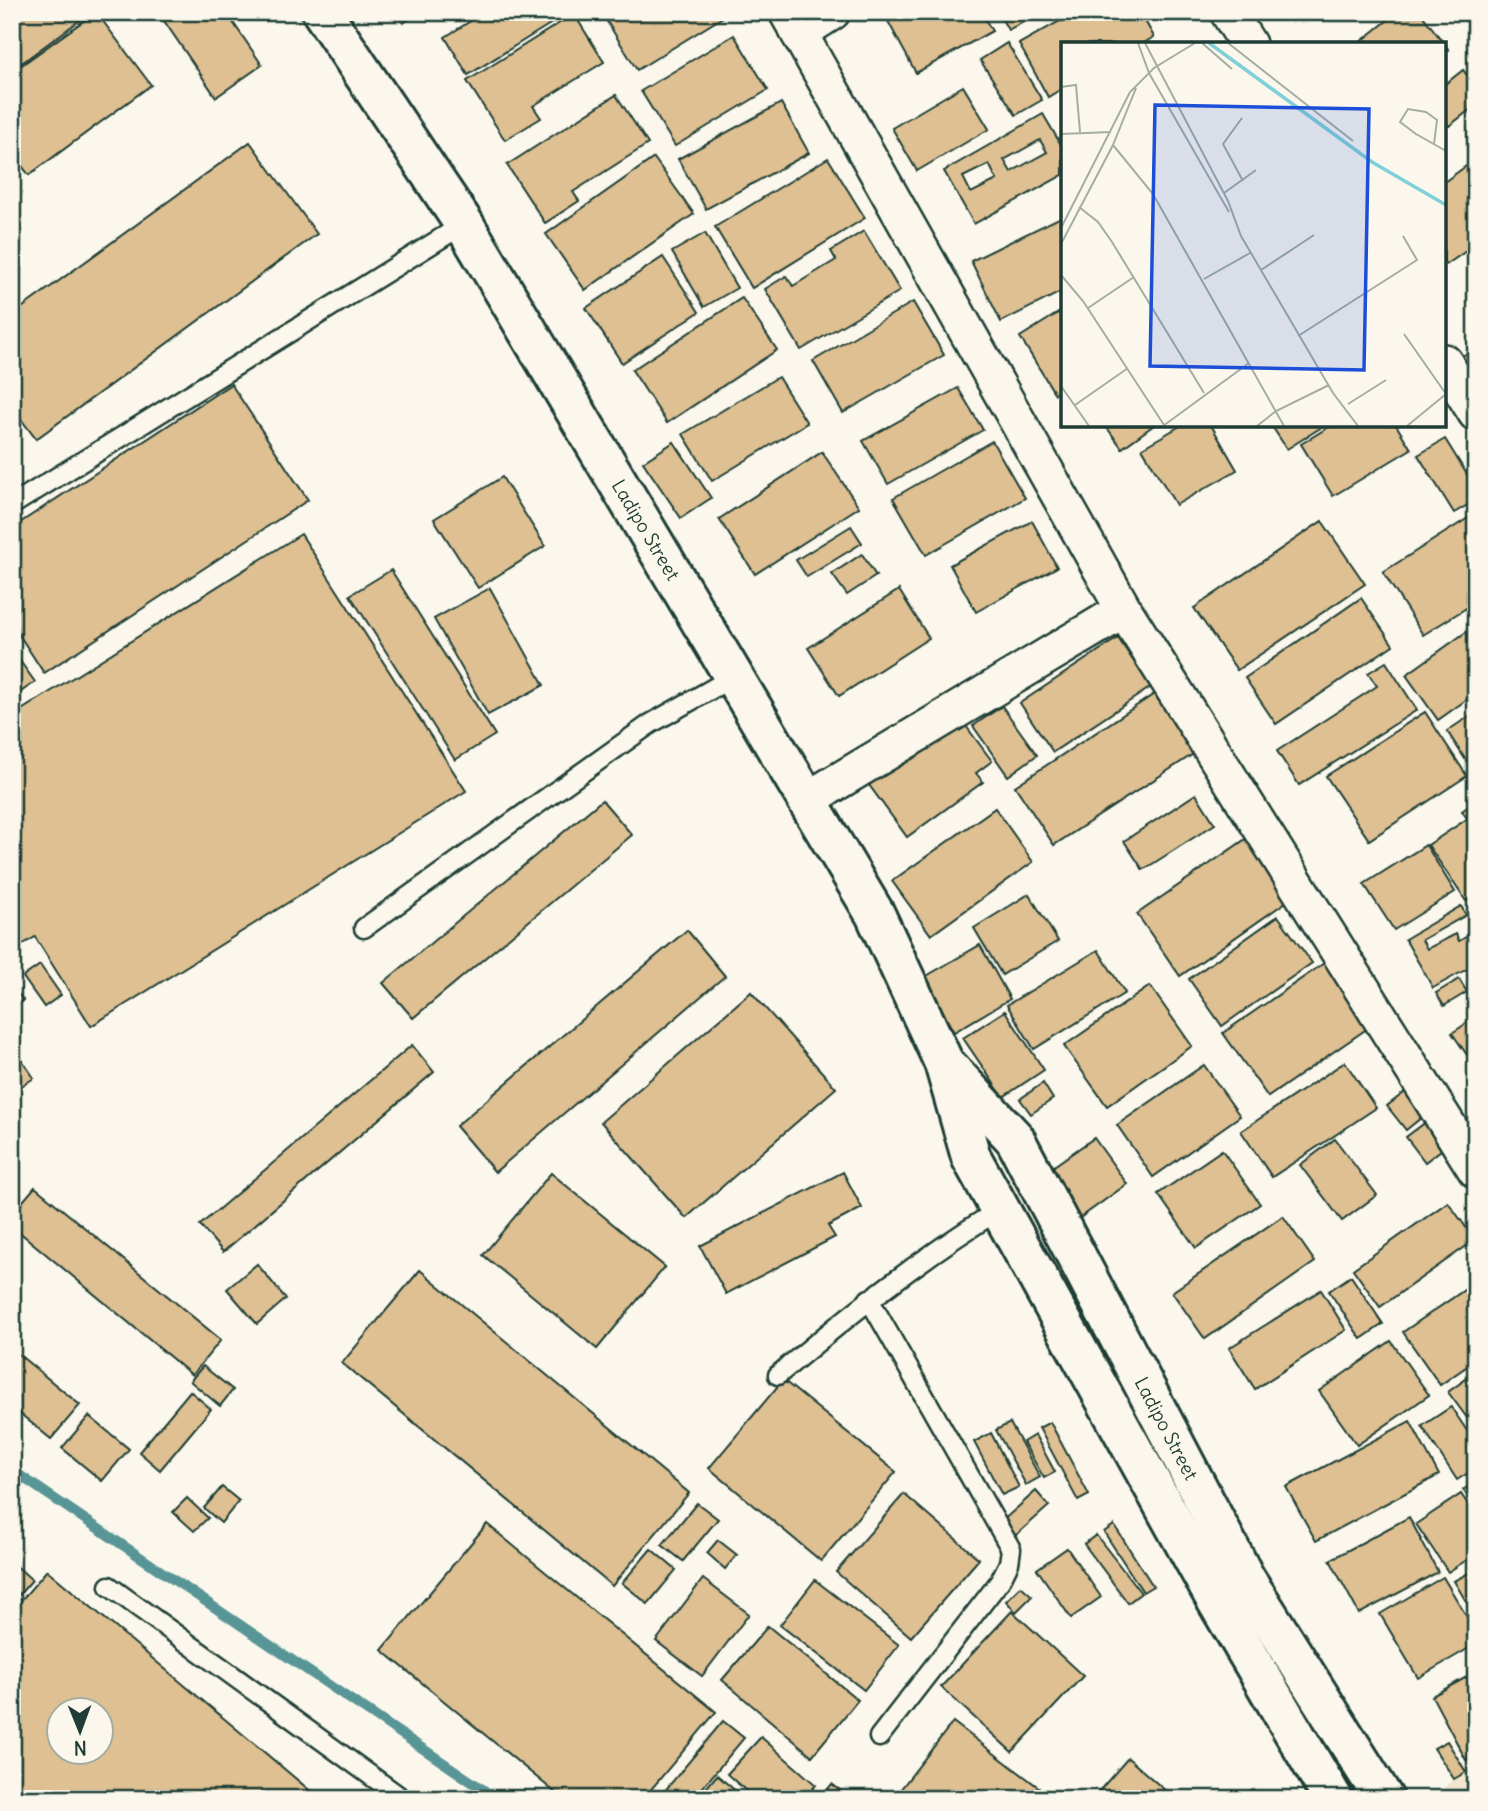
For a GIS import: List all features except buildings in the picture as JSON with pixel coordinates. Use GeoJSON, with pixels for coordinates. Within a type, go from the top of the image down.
{"type":"FeatureCollection","features":[{"type":"Feature","properties":{"kind":"main road","name":"Ladipo Street"},"geometry":{"type":"LineString","coordinates":[[322,12],[464,224],[874,914],[944,1063],[971,1157],[1215,1598],[1333,1799]]}},
{"type":"Feature","properties":{"kind":"main road","name":"Ladipo Street"},"geometry":{"type":"LineString","coordinates":[[944,1063],[1015,1139],[1245,1578],[1384,1799]]}},
{"type":"Feature","properties":{"kind":"street"},"geometry":{"type":"LineString","coordinates":[[832,12],[793,23],[1124,610],[1476,1170]]}},
{"type":"Feature","properties":{"kind":"street"},"geometry":{"type":"LineString","coordinates":[[1228,12],[1247,42]]}},
{"type":"Feature","properties":{"kind":"street"},"geometry":{"type":"LineString","coordinates":[[1446,365],[1476,413]]}},
{"type":"Feature","properties":{"kind":"street"},"geometry":{"type":"LineString","coordinates":[[807,800],[1124,610]]}},
{"type":"Feature","properties":{"kind":"lane"},"geometry":{"type":"LineString","coordinates":[[12,505],[464,224]]}},
{"type":"Feature","properties":{"kind":"lane"},"geometry":{"type":"LineString","coordinates":[[365,928],[650,724],[733,677]]}},
{"type":"Feature","properties":{"kind":"lane"},"geometry":{"type":"LineString","coordinates":[[778,1374],[869,1299],[948,1241],[999,1210]]}},
{"type":"Feature","properties":{"kind":"lane"},"geometry":{"type":"LineString","coordinates":[[869,1299],[1010,1549],[1009,1563],[1000,1581],[879,1737]]}},
{"type":"Feature","properties":{"kind":"lane"},"geometry":{"type":"LineString","coordinates":[[109,1586],[402,1799]]}},
{"type":"Feature","properties":{"kind":"shaded area"},"geometry":{"type":"Polygon","coordinates":[[[1476,1757],[1476,1799],[1433,1799],[1476,1757]]]}},
{"type":"Feature","properties":{"kind":"waterway"},"geometry":{"type":"LineString","coordinates":[[12,1470],[497,1799]]}}]}
